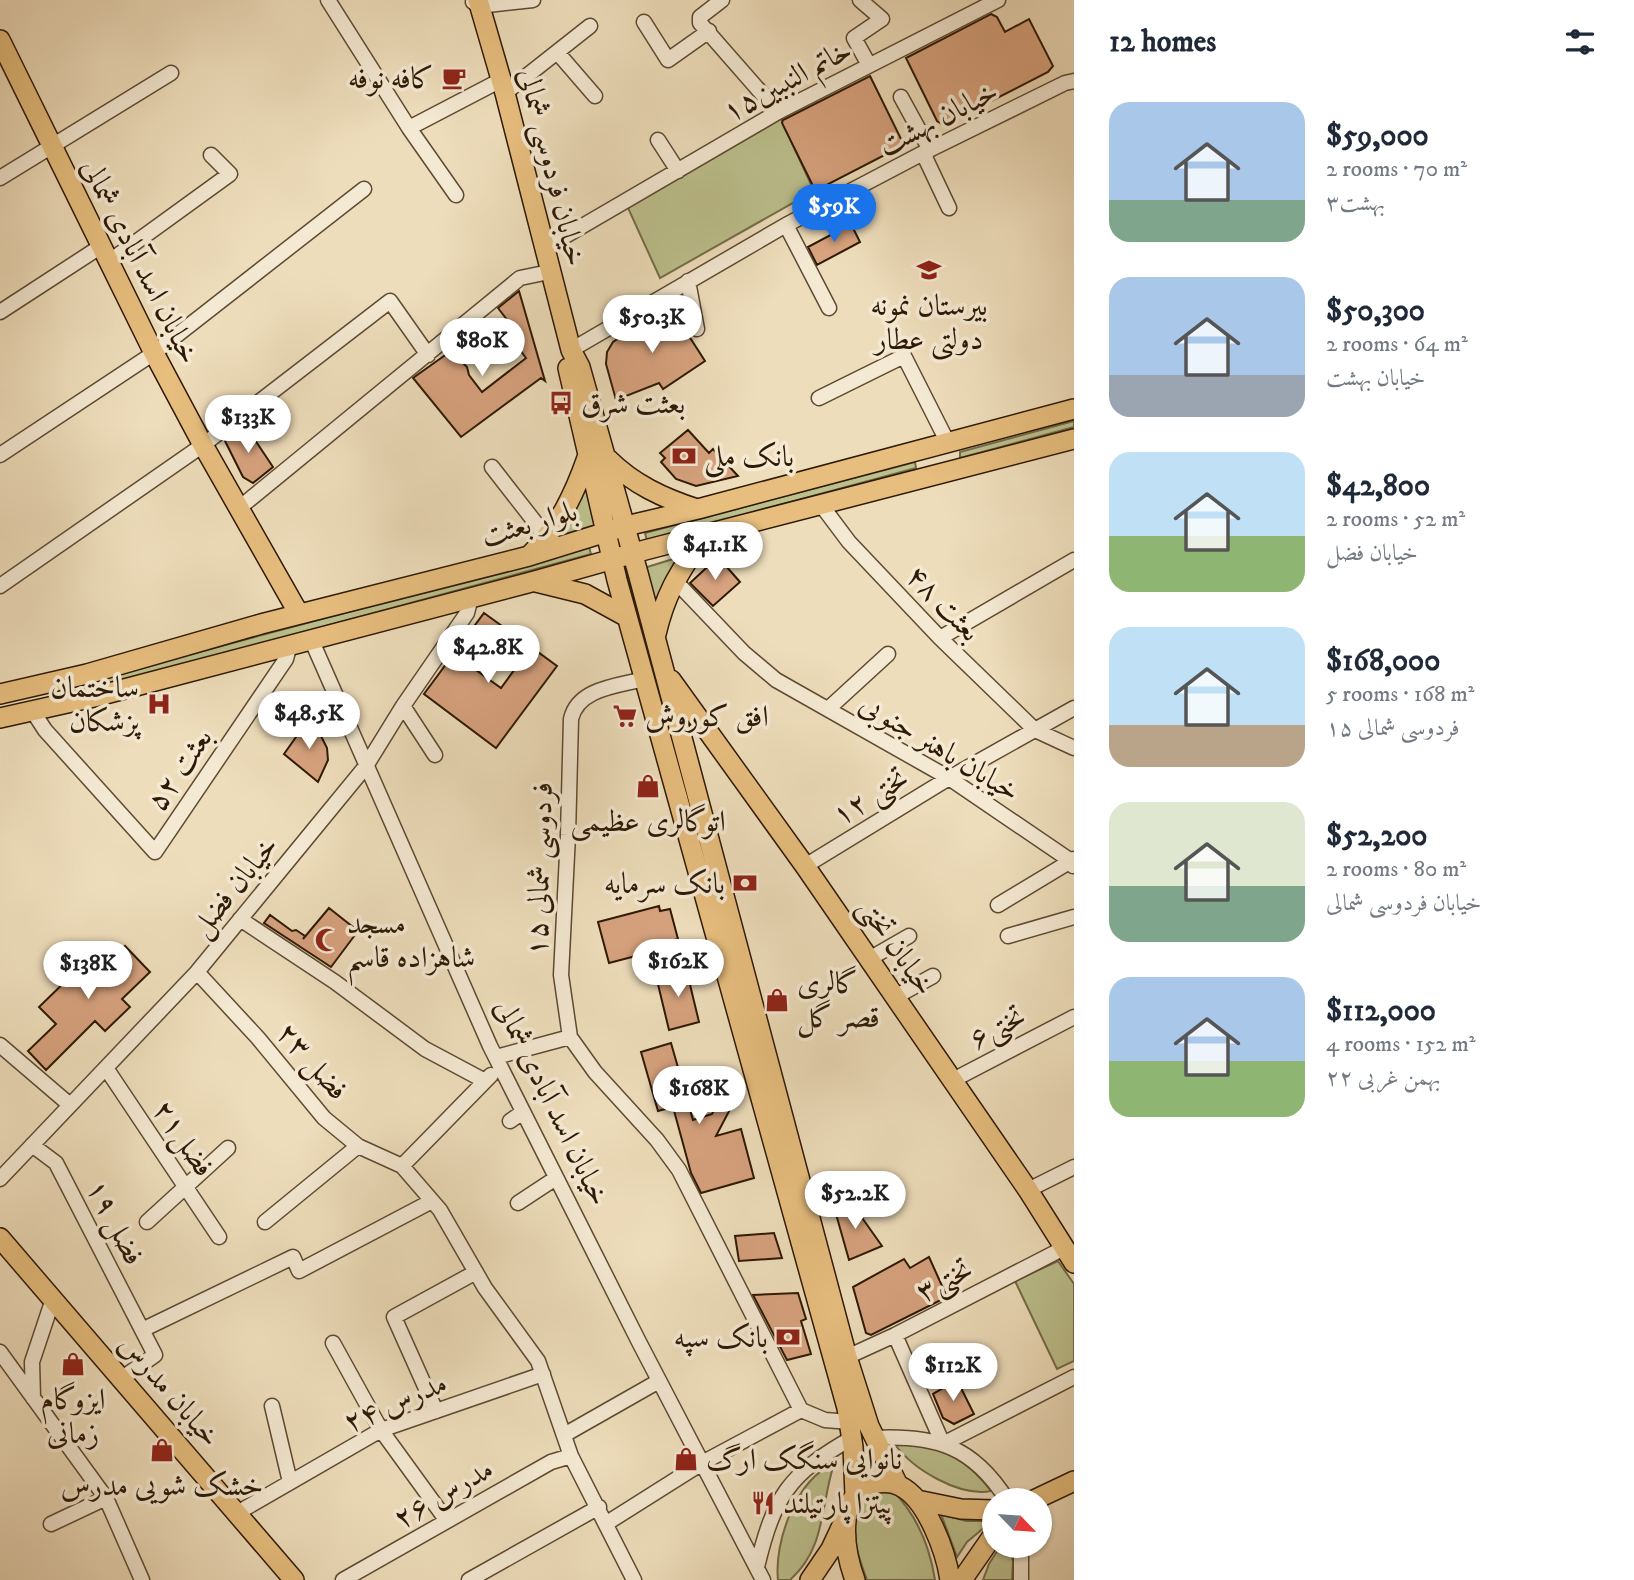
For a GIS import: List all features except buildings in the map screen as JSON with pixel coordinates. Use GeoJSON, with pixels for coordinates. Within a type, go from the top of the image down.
{"type":"FeatureCollection","features":[{"type":"Feature","properties":{"kind":"main road","name":"خیابان فردوسی شمالی"},"geometry":{"type":"LineString","coordinates":[[476,2],[503,87],[571,350],[568,369],[596,456],[626,526],[632,554]]}},
{"type":"Feature","properties":{"kind":"main road","name":"خیابان اسد آبادی شمالی"},"geometry":{"type":"LineString","coordinates":[[0,40],[154,353],[202,445],[299,614]]}},
{"type":"Feature","properties":{"kind":"main road","name":"بلوار بعثت"},"geometry":{"type":"LineString","coordinates":[[1,691],[87,674],[299,614],[529,556],[626,526],[1074,409]]}},
{"type":"Feature","properties":{"kind":"main road","name":"بلوار بعثت"},"geometry":{"type":"LineString","coordinates":[[0,718],[94,697],[1074,439]]}},
{"type":"Feature","properties":{"kind":"main road"},"geometry":{"type":"LineString","coordinates":[[948,443],[957,471]]}},
{"type":"Feature","properties":{"kind":"main road","name":"خیابان فردوسی شمالی"},"geometry":{"type":"LineString","coordinates":[[596,456],[605,532],[612,560],[851,1430],[855,1495]]}},
{"type":"Feature","properties":{"kind":"main road"},"geometry":{"type":"LineString","coordinates":[[529,556],[559,522],[596,456],[657,494],[698,509]]}},
{"type":"Feature","properties":{"kind":"main road"},"geometry":{"type":"LineString","coordinates":[[655,638],[663,604],[671,587],[704,535]]}},
{"type":"Feature","properties":{"kind":"main road"},"geometry":{"type":"LineString","coordinates":[[632,554],[847,1357],[874,1438],[898,1485],[916,1500],[941,1544],[950,1580]]}},
{"type":"Feature","properties":{"kind":"main road"},"geometry":{"type":"LineString","coordinates":[[474,570],[477,596]]}},
{"type":"Feature","properties":{"kind":"main road"},"geometry":{"type":"LineString","coordinates":[[536,582],[585,594],[627,617]]}},
{"type":"Feature","properties":{"kind":"main road","name":"خیابان تختی"},"geometry":{"type":"LineString","coordinates":[[663,667],[869,958],[1028,1190],[1069,1256]]}},
{"type":"Feature","properties":{"kind":"main road"},"geometry":{"type":"LineString","coordinates":[[87,674],[94,697]]}},
{"type":"Feature","properties":{"kind":"main road","name":"خیابان مدرس"},"geometry":{"type":"LineString","coordinates":[[0,1238],[294,1580]]}},
{"type":"Feature","properties":{"kind":"main road"},"geometry":{"type":"LineString","coordinates":[[1052,1491],[1074,1481]]}},
{"type":"Feature","properties":{"kind":"main road"},"geometry":{"type":"LineString","coordinates":[[810,1580],[831,1549],[855,1495],[865,1486],[882,1482],[898,1485]]}},
{"type":"Feature","properties":{"kind":"main road"},"geometry":{"type":"LineString","coordinates":[[916,1500],[961,1509],[982,1510]]}},
{"type":"Feature","properties":{"kind":"main road"},"geometry":{"type":"LineString","coordinates":[[847,1515],[850,1566],[855,1580]]}},
{"type":"Feature","properties":{"kind":"main road"},"geometry":{"type":"LineString","coordinates":[[962,1580],[982,1551]]}},
{"type":"Feature","properties":{"kind":"street"},"geometry":{"type":"LineString","coordinates":[[328,0],[409,128],[456,195]]}},
{"type":"Feature","properties":{"kind":"street"},"geometry":{"type":"LineString","coordinates":[[476,2],[533,0]]}},
{"type":"Feature","properties":{"kind":"street"},"geometry":{"type":"LineString","coordinates":[[722,0],[700,17],[700,23],[778,112]]}},
{"type":"Feature","properties":{"kind":"street"},"geometry":{"type":"LineString","coordinates":[[860,0],[882,19],[854,38],[869,65]]}},
{"type":"Feature","properties":{"kind":"street","name":"خاتم النببین۱۵"},"geometry":{"type":"LineString","coordinates":[[544,249],[778,112],[998,0]]}},
{"type":"Feature","properties":{"kind":"street"},"geometry":{"type":"LineString","coordinates":[[645,22],[668,60],[709,32]]}},
{"type":"Feature","properties":{"kind":"street"},"geometry":{"type":"LineString","coordinates":[[409,128],[503,87],[557,52],[590,26]]}},
{"type":"Feature","properties":{"kind":"street"},"geometry":{"type":"LineString","coordinates":[[557,52],[595,96]]}},
{"type":"Feature","properties":{"kind":"street"},"geometry":{"type":"LineString","coordinates":[[0,178],[171,74]]}},
{"type":"Feature","properties":{"kind":"street","name":"خیابان بهشت"},"geometry":{"type":"LineString","coordinates":[[571,350],[786,225],[926,152],[1074,80]]}},
{"type":"Feature","properties":{"kind":"street"},"geometry":{"type":"LineString","coordinates":[[901,97],[949,208]]}},
{"type":"Feature","properties":{"kind":"street"},"geometry":{"type":"LineString","coordinates":[[658,140],[678,171]]}},
{"type":"Feature","properties":{"kind":"street"},"geometry":{"type":"LineString","coordinates":[[0,312],[106,253],[230,174],[211,155]]}},
{"type":"Feature","properties":{"kind":"street"},"geometry":{"type":"LineString","coordinates":[[0,455],[154,353],[364,189]]}},
{"type":"Feature","properties":{"kind":"street"},"geometry":{"type":"LineString","coordinates":[[786,225],[829,308]]}},
{"type":"Feature","properties":{"kind":"street"},"geometry":{"type":"LineString","coordinates":[[238,509],[520,278],[549,272]]}},
{"type":"Feature","properties":{"kind":"street"},"geometry":{"type":"LineString","coordinates":[[688,281],[697,329]]}},
{"type":"Feature","properties":{"kind":"street"},"geometry":{"type":"LineString","coordinates":[[0,586],[202,445],[390,301],[428,355]]}},
{"type":"Feature","properties":{"kind":"street"},"geometry":{"type":"LineString","coordinates":[[819,398],[904,356],[948,443]]}},
{"type":"Feature","properties":{"kind":"street"},"geometry":{"type":"LineString","coordinates":[[492,467],[538,526],[545,540]]}},
{"type":"Feature","properties":{"kind":"street","name":"بعثت ۴۸"},"geometry":{"type":"LineString","coordinates":[[822,506],[849,542],[940,638],[1035,730],[1074,748]]}},
{"type":"Feature","properties":{"kind":"street"},"geometry":{"type":"LineString","coordinates":[[940,638],[1074,560]]}},
{"type":"Feature","properties":{"kind":"street","name":"خیابان باهنر جنوبی"},"geometry":{"type":"LineString","coordinates":[[682,588],[737,646],[776,680],[949,778],[1073,863]]}},
{"type":"Feature","properties":{"kind":"street","name":"خیابان فضل"},"geometry":{"type":"LineString","coordinates":[[0,1179],[197,972],[366,766],[477,596]]}},
{"type":"Feature","properties":{"kind":"street","name":"خیابان اسد آبادی شمالی"},"geometry":{"type":"LineString","coordinates":[[311,639],[498,1062],[659,1381],[760,1573]]}},
{"type":"Feature","properties":{"kind":"street","name":"بعثت ۵۲"},"geometry":{"type":"LineString","coordinates":[[32,710],[45,730],[155,852],[286,659],[290,644]]}},
{"type":"Feature","properties":{"kind":"street"},"geometry":{"type":"LineString","coordinates":[[828,709],[887,654]]}},
{"type":"Feature","properties":{"kind":"street","name":"فردوسی شمالی ۱۵"},"geometry":{"type":"LineString","coordinates":[[644,679],[587,696],[575,707],[571,719],[568,835],[561,946],[561,975],[570,1037],[595,1072],[657,1140],[678,1170],[801,1409]]}},
{"type":"Feature","properties":{"kind":"street"},"geometry":{"type":"LineString","coordinates":[[403,706],[435,755]]}},
{"type":"Feature","properties":{"kind":"street","name":"تختی ۱۲"},"geometry":{"type":"LineString","coordinates":[[805,866],[949,778],[1074,708]]}},
{"type":"Feature","properties":{"kind":"street"},"geometry":{"type":"LineString","coordinates":[[998,905],[1073,863]]}},
{"type":"Feature","properties":{"kind":"street"},"geometry":{"type":"LineString","coordinates":[[1008,936],[1074,917]]}},
{"type":"Feature","properties":{"kind":"street"},"geometry":{"type":"LineString","coordinates":[[240,919],[335,982],[425,1049],[485,1081]]}},
{"type":"Feature","properties":{"kind":"street"},"geometry":{"type":"LineString","coordinates":[[869,958],[909,936]]}},
{"type":"Feature","properties":{"kind":"street","name":"فضل ۲۳"},"geometry":{"type":"LineString","coordinates":[[197,972],[258,1038],[324,1118],[358,1146],[402,1167]]}},
{"type":"Feature","properties":{"kind":"street"},"geometry":{"type":"LineString","coordinates":[[895,997],[933,976]]}},
{"type":"Feature","properties":{"kind":"street","name":"تختی۶"},"geometry":{"type":"LineString","coordinates":[[953,1080],[1070,1019]]}},
{"type":"Feature","properties":{"kind":"street"},"geometry":{"type":"LineString","coordinates":[[570,1037],[498,1062],[485,1081],[402,1167],[440,1210],[485,1288],[538,1361],[571,1456],[607,1523],[629,1578]]}},
{"type":"Feature","properties":{"kind":"street"},"geometry":{"type":"LineString","coordinates":[[0,1045],[70,1105]]}},
{"type":"Feature","properties":{"kind":"street","name":"فضل۲۱"},"geometry":{"type":"LineString","coordinates":[[106,1068],[219,1237]]}},
{"type":"Feature","properties":{"kind":"street"},"geometry":{"type":"LineString","coordinates":[[510,1121],[523,1112]]}},
{"type":"Feature","properties":{"kind":"street","name":"فضل ۱۹"},"geometry":{"type":"LineString","coordinates":[[32,1145],[56,1163],[155,1355],[121,1379]]}},
{"type":"Feature","properties":{"kind":"street"},"geometry":{"type":"LineString","coordinates":[[265,1222],[358,1146]]}},
{"type":"Feature","properties":{"kind":"street"},"geometry":{"type":"LineString","coordinates":[[147,1222],[228,1148]]}},
{"type":"Feature","properties":{"kind":"street"},"geometry":{"type":"LineString","coordinates":[[1028,1190],[1074,1167]]}},
{"type":"Feature","properties":{"kind":"street"},"geometry":{"type":"LineString","coordinates":[[518,1203],[556,1178]]}},
{"type":"Feature","properties":{"kind":"street"},"geometry":{"type":"LineString","coordinates":[[142,1331],[293,1257],[299,1271],[432,1202]]}},
{"type":"Feature","properties":{"kind":"street","name":"تختی۳"},"geometry":{"type":"LineString","coordinates":[[847,1357],[1069,1256]]}},
{"type":"Feature","properties":{"kind":"street"},"geometry":{"type":"LineString","coordinates":[[436,1411],[394,1317],[476,1272]]}},
{"type":"Feature","properties":{"kind":"street"},"geometry":{"type":"LineString","coordinates":[[33,1399],[32,1362],[53,1299]]}},
{"type":"Feature","properties":{"kind":"street"},"geometry":{"type":"LineString","coordinates":[[895,1335],[943,1444]]}},
{"type":"Feature","properties":{"kind":"street"},"geometry":{"type":"LineString","coordinates":[[333,1343],[381,1430],[447,1521]]}},
{"type":"Feature","properties":{"kind":"street"},"geometry":{"type":"LineString","coordinates":[[0,1352],[106,1498],[142,1580]]}},
{"type":"Feature","properties":{"kind":"street","name":"مدرس ۲۴"},"geometry":{"type":"LineString","coordinates":[[237,1513],[381,1430],[543,1374]]}},
{"type":"Feature","properties":{"kind":"street"},"geometry":{"type":"LineString","coordinates":[[943,1444],[1074,1377]]}},
{"type":"Feature","properties":{"kind":"street"},"geometry":{"type":"LineString","coordinates":[[564,1435],[659,1381]]}},
{"type":"Feature","properties":{"kind":"street"},"geometry":{"type":"LineString","coordinates":[[272,1406],[290,1482]]}},
{"type":"Feature","properties":{"kind":"street"},"geometry":{"type":"LineString","coordinates":[[607,1523],[702,1463],[801,1409],[851,1430],[796,1477],[777,1505],[766,1529],[760,1573]]}},
{"type":"Feature","properties":{"kind":"street"},"geometry":{"type":"LineString","coordinates":[[874,1438],[910,1437],[943,1444],[965,1453],[993,1477],[1000,1488]]}},
{"type":"Feature","properties":{"kind":"street","name":"مدرس ۲۶"},"geometry":{"type":"LineString","coordinates":[[342,1580],[551,1462],[571,1456]]}},
{"type":"Feature","properties":{"kind":"street"},"geometry":{"type":"LineString","coordinates":[[51,1524],[106,1498]]}},
{"type":"Feature","properties":{"kind":"street"},"geometry":{"type":"LineString","coordinates":[[469,1580],[599,1507]]}},
{"type":"Feature","properties":{"kind":"street"},"geometry":{"type":"LineString","coordinates":[[1021,1558],[1021,1580]]}},
{"type":"Feature","properties":{"kind":"green space"},"geometry":{"type":"Polygon","coordinates":[[[781,119],[814,191],[660,278],[628,208],[781,119]]]}},
{"type":"Feature","properties":{"kind":"green space"},"geometry":{"type":"Polygon","coordinates":[[[1074,421],[1074,427],[960,458],[960,452],[1074,421]]]}},
{"type":"Feature","properties":{"kind":"green space"},"geometry":{"type":"Polygon","coordinates":[[[915,462],[916,468],[647,541],[645,533],[915,462]]]}},
{"type":"Feature","properties":{"kind":"green space"},"geometry":{"type":"Polygon","coordinates":[[[585,482],[596,525],[555,537],[585,482]]]}},
{"type":"Feature","properties":{"kind":"green space"},"geometry":{"type":"Polygon","coordinates":[[[589,547],[591,554],[108,685],[106,677],[589,547]]]}},
{"type":"Feature","properties":{"kind":"green space"},"geometry":{"type":"Polygon","coordinates":[[[686,555],[655,608],[644,568],[686,555]]]}},
{"type":"Feature","properties":{"kind":"green space"},"geometry":{"type":"Polygon","coordinates":[[[1058,1261],[1074,1284],[1074,1361],[1057,1369],[1015,1281],[1058,1261]]]}},
{"type":"Feature","properties":{"kind":"green space"},"geometry":{"type":"Polygon","coordinates":[[[894,1443],[924,1446],[949,1454],[971,1469],[988,1488],[982,1488],[982,1492],[978,1492],[951,1485],[924,1471],[894,1443]]]}},
{"type":"Feature","properties":{"kind":"green space"},"geometry":{"type":"Polygon","coordinates":[[[834,1464],[816,1541],[810,1554],[802,1568],[790,1580],[778,1580],[780,1548],[790,1513],[809,1483],[834,1464]]]}},
{"type":"Feature","properties":{"kind":"green space"},"geometry":{"type":"Polygon","coordinates":[[[869,1490],[894,1492],[902,1501],[921,1533],[935,1580],[867,1580],[856,1545],[854,1521],[856,1510],[869,1490]]]}},
{"type":"Feature","properties":{"kind":"green space"},"geometry":{"type":"Polygon","coordinates":[[[941,1514],[966,1521],[982,1521],[982,1529],[967,1542],[957,1557],[941,1514]]]}},
{"type":"Feature","properties":{"kind":"green space"},"geometry":{"type":"Polygon","coordinates":[[[993,1558],[1012,1558],[1012,1580],[983,1580],[993,1558]]]}},
{"type":"Feature","properties":{"kind":"place","name":"کافه نوفه"},"geometry":{"type":"Point","coordinates":[454,78]}},
{"type":"Feature","properties":{"kind":"place","name":"بیرستان نمونه دولتی عطار"},"geometry":{"type":"Point","coordinates":[929,270]}},
{"type":"Feature","properties":{"kind":"place","name":"بعثت شرق"},"geometry":{"type":"Point","coordinates":[561,403]}},
{"type":"Feature","properties":{"kind":"place","name":"بانک ملی"},"geometry":{"type":"Point","coordinates":[684,456]}},
{"type":"Feature","properties":{"kind":"place","name":"ساختمان پزشکان"},"geometry":{"type":"Point","coordinates":[159,704]}},
{"type":"Feature","properties":{"kind":"place","name":"افق کوروش"},"geometry":{"type":"Point","coordinates":[625,716]}},
{"type":"Feature","properties":{"kind":"place","name":"اتوگالری عظیمی"},"geometry":{"type":"Point","coordinates":[648,786]}},
{"type":"Feature","properties":{"kind":"place","name":"بانک سرمایه"},"geometry":{"type":"Point","coordinates":[745,883]}},
{"type":"Feature","properties":{"kind":"place","name":"مسجد شاهزاده قاسم"},"geometry":{"type":"Point","coordinates":[327,940]}},
{"type":"Feature","properties":{"kind":"place","name":"گالری قصر گل"},"geometry":{"type":"Point","coordinates":[777,1000]}},
{"type":"Feature","properties":{"kind":"place","name":"بانک سپه"},"geometry":{"type":"Point","coordinates":[788,1337]}},
{"type":"Feature","properties":{"kind":"place","name":"ایزوگام زمانی"},"geometry":{"type":"Point","coordinates":[73,1364]}},
{"type":"Feature","properties":{"kind":"place","name":"خشک شویی مدرس"},"geometry":{"type":"Point","coordinates":[162,1450]}},
{"type":"Feature","properties":{"kind":"place","name":"نانوایی سنگک ارگ"},"geometry":{"type":"Point","coordinates":[686,1459]}},
{"type":"Feature","properties":{"kind":"place","name":"پیتزا پارتیلند"},"geometry":{"type":"Point","coordinates":[763,1503]}}]}
